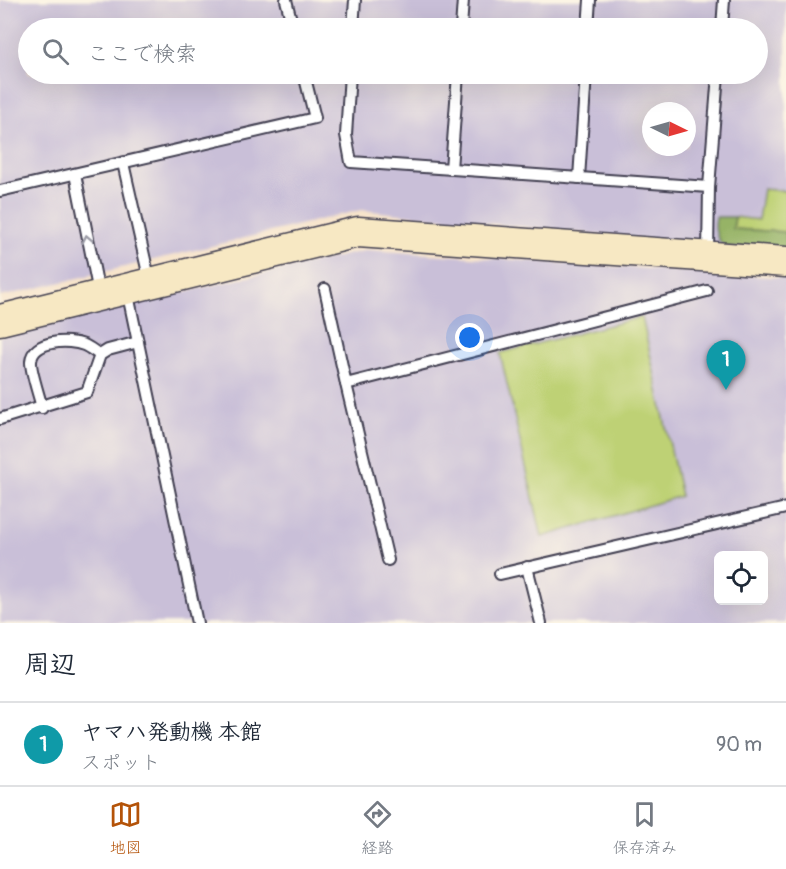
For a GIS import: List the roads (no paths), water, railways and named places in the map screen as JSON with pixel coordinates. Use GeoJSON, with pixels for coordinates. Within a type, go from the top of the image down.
{"type":"FeatureCollection","features":[{"type":"Feature","properties":{"kind":"street"},"geometry":{"type":"LineString","coordinates":[[0,320],[358,232],[786,262]]}},
{"type":"Feature","properties":{"kind":"lane"},"geometry":{"type":"LineString","coordinates":[[286,0],[290,18]]}},
{"type":"Feature","properties":{"kind":"lane"},"geometry":{"type":"LineString","coordinates":[[354,18],[355,0]]}},
{"type":"Feature","properties":{"kind":"lane"},"geometry":{"type":"LineString","coordinates":[[462,18],[464,0]]}},
{"type":"Feature","properties":{"kind":"lane"},"geometry":{"type":"LineString","coordinates":[[589,18],[590,0]]}},
{"type":"Feature","properties":{"kind":"lane"},"geometry":{"type":"LineString","coordinates":[[723,18],[724,0]]}},
{"type":"Feature","properties":{"kind":"lane"},"geometry":{"type":"LineString","coordinates":[[0,192],[315,118],[306,84]]}},
{"type":"Feature","properties":{"kind":"lane"},"geometry":{"type":"LineString","coordinates":[[349,84],[346,135],[351,162],[709,187]]}},
{"type":"Feature","properties":{"kind":"lane"},"geometry":{"type":"LineString","coordinates":[[451,169],[457,84]]}},
{"type":"Feature","properties":{"kind":"lane"},"geometry":{"type":"LineString","coordinates":[[579,178],[585,84]]}},
{"type":"Feature","properties":{"kind":"lane"},"geometry":{"type":"LineString","coordinates":[[708,258],[709,187],[717,84]]}},
{"type":"Feature","properties":{"kind":"lane"},"geometry":{"type":"LineString","coordinates":[[123,163],[125,290]]}},
{"type":"Feature","properties":{"kind":"lane"},"geometry":{"type":"LineString","coordinates":[[75,174],[125,290],[197,623]]}},
{"type":"Feature","properties":{"kind":"lane"},"geometry":{"type":"LineString","coordinates":[[325,289],[388,560]]}},
{"type":"Feature","properties":{"kind":"lane"},"geometry":{"type":"LineString","coordinates":[[346,384],[707,291]]}},
{"type":"Feature","properties":{"kind":"lane"},"geometry":{"type":"LineString","coordinates":[[42,408],[31,361],[35,351],[49,344],[68,341],[84,345],[100,355]]}},
{"type":"Feature","properties":{"kind":"lane"},"geometry":{"type":"LineString","coordinates":[[0,419],[87,393],[100,355],[108,350],[138,342]]}},
{"type":"Feature","properties":{"kind":"lane"},"geometry":{"type":"LineString","coordinates":[[500,574],[786,508]]}},
{"type":"Feature","properties":{"kind":"lane"},"geometry":{"type":"LineString","coordinates":[[527,567],[541,623]]}},
{"type":"Feature","properties":{"kind":"place","name":"ヤマハ発動機 本館"},"geometry":{"type":"Point","coordinates":[726,390]}}]}
